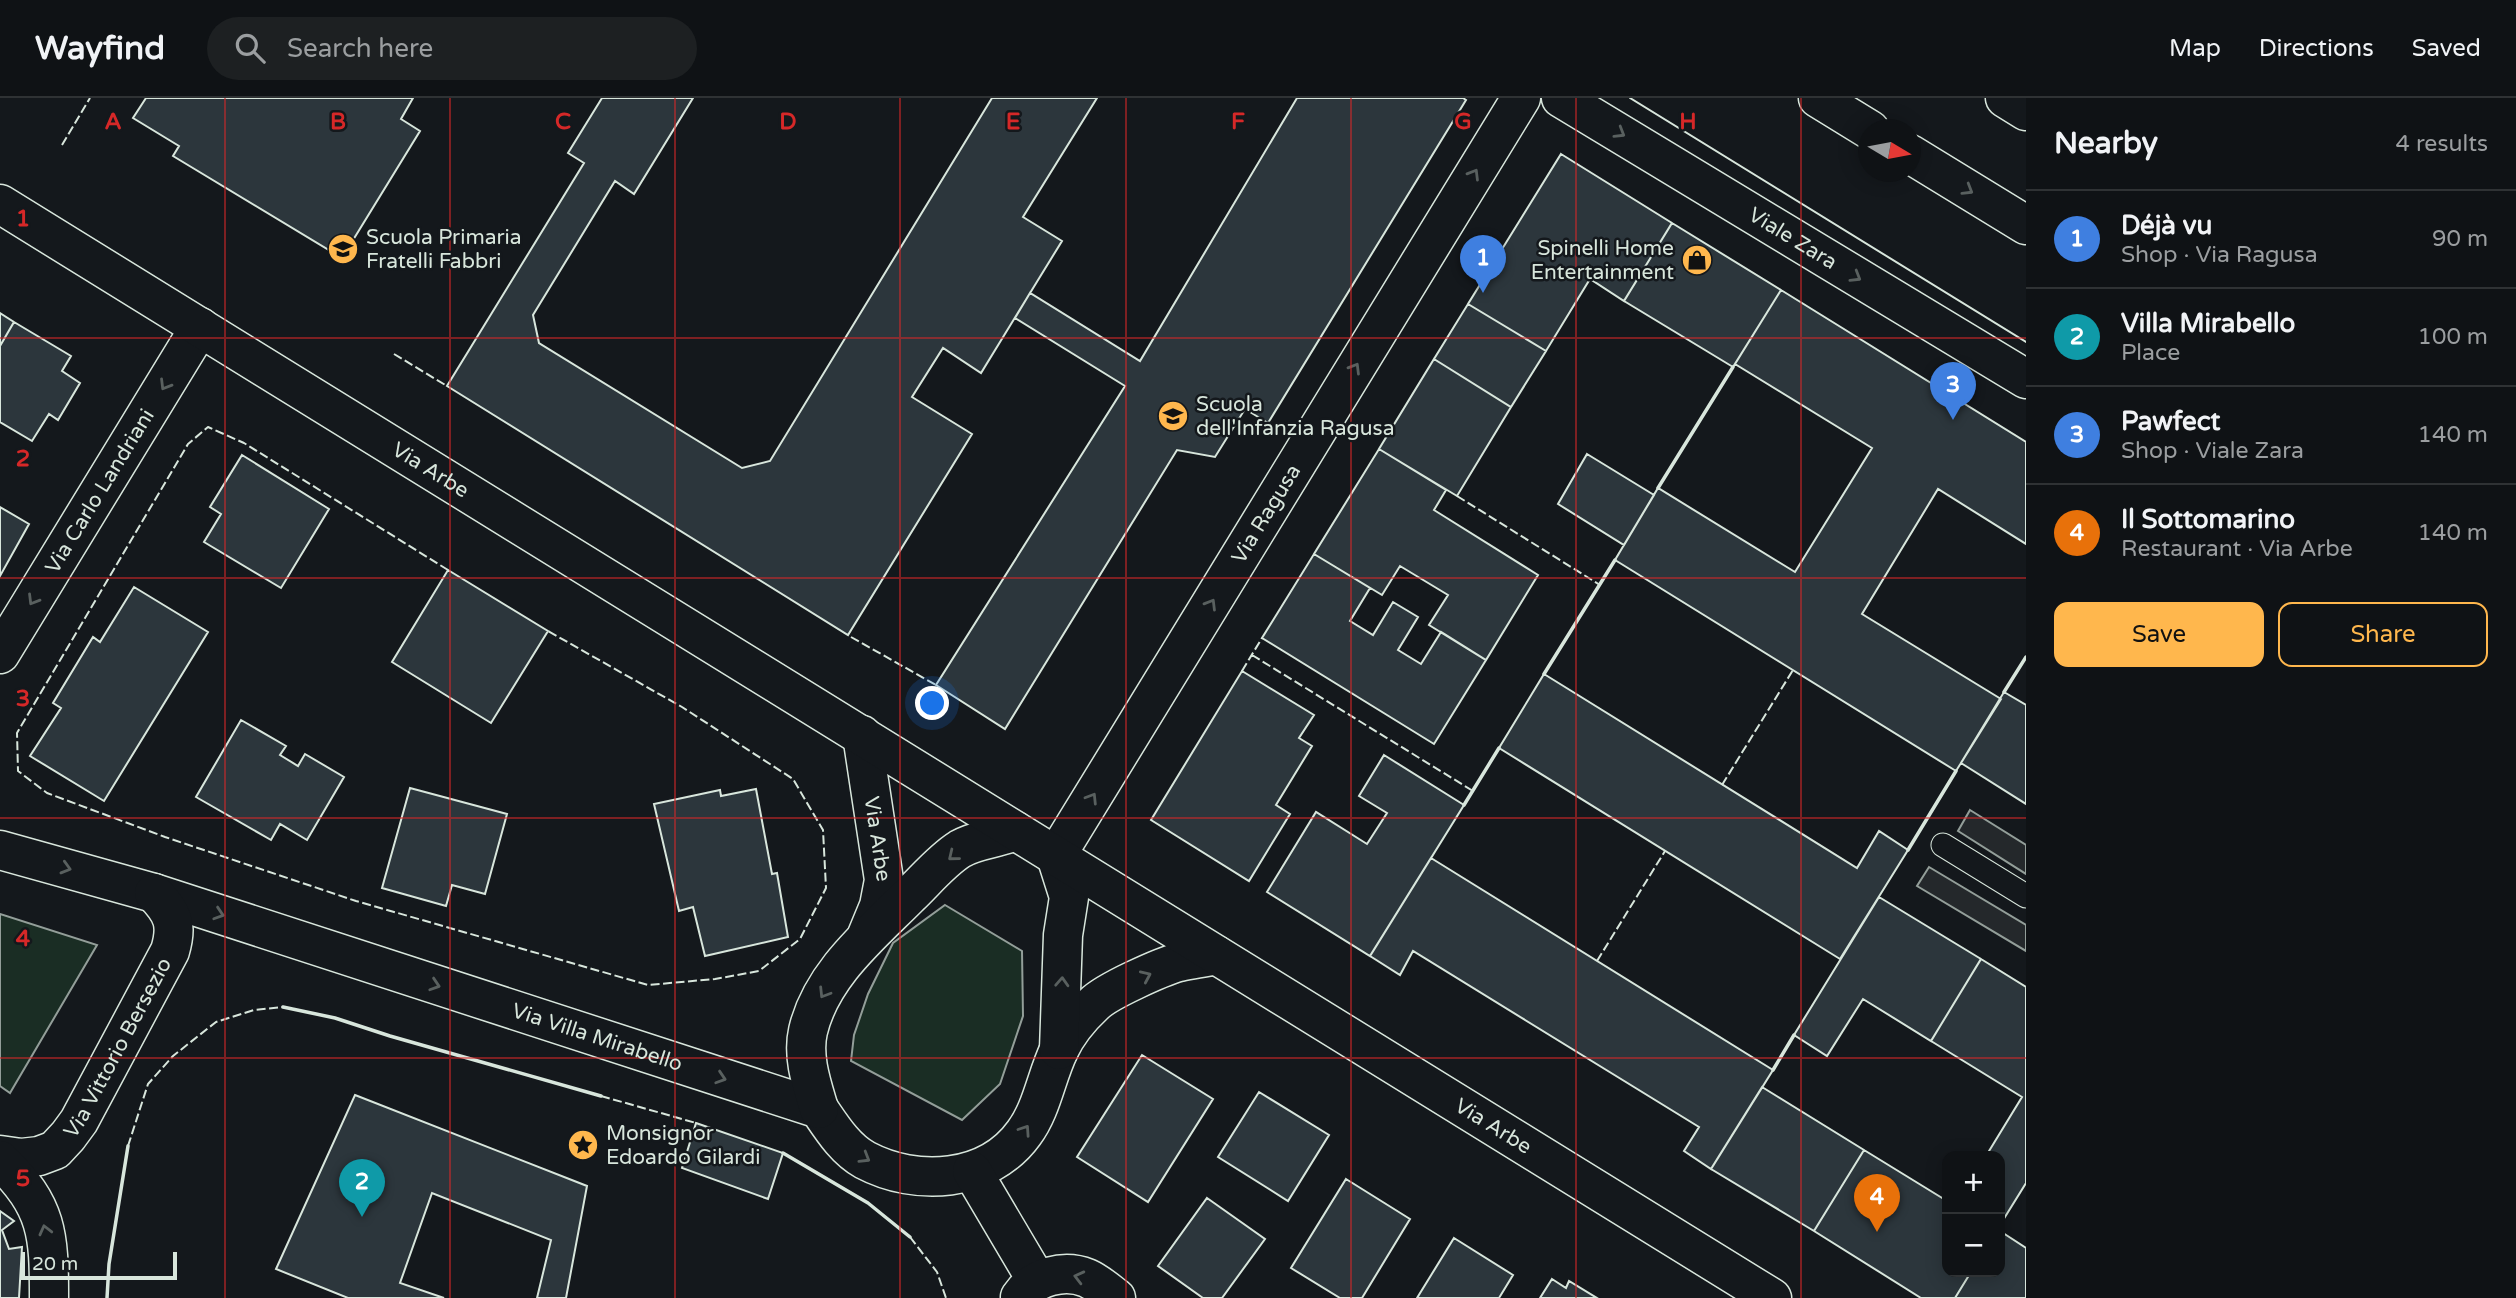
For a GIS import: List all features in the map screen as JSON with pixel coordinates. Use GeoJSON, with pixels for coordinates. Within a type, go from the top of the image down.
{"type":"FeatureCollection","features":[{"type":"Feature","properties":{"kind":"street","name":"Via Ragusa"},"geometry":{"type":"LineString","coordinates":[[1056,856],[1521,98]]}},
{"type":"Feature","properties":{"kind":"street","name":"Viale Zara"},"geometry":{"type":"LineString","coordinates":[[1561,98],[2026,379]]}},
{"type":"Feature","properties":{"kind":"street"},"geometry":{"type":"LineString","coordinates":[[1818,98],[1858,123]]}},
{"type":"Feature","properties":{"kind":"street"},"geometry":{"type":"LineString","coordinates":[[2005,98],[2026,111]]}},
{"type":"Feature","properties":{"kind":"street"},"geometry":{"type":"LineString","coordinates":[[1921,161],[2026,225]]}},
{"type":"Feature","properties":{"kind":"street","name":"Via Arbe"},"geometry":{"type":"LineString","coordinates":[[0,204],[1772,1298]]}},
{"type":"Feature","properties":{"kind":"street","name":"Via Carlo Landriani"},"geometry":{"type":"LineString","coordinates":[[0,654],[200,327]]}},
{"type":"Feature","properties":{"kind":"street","name":"Via Arbe"},"geometry":{"type":"LineString","coordinates":[[862,735],[884,880],[866,939]]}},
{"type":"Feature","properties":{"kind":"street","name":"Via Arbe"},"geometry":{"type":"LineString","coordinates":[[819,1109],[808,1072],[808,1034],[818,1002],[836,974],[866,939],[959,850],[1015,831]]}},
{"type":"Feature","properties":{"kind":"street","name":"Via Villa Mirabello"},"geometry":{"type":"LineString","coordinates":[[0,850],[154,893],[819,1109]]}},
{"type":"Feature","properties":{"kind":"street"},"geometry":{"type":"LineString","coordinates":[[1056,856],[1069,897],[1063,935],[1059,1050]]}},
{"type":"Feature","properties":{"kind":"street","name":"Via Vittorio Bersezio"},"geometry":{"type":"LineString","coordinates":[[0,1157],[39,1156],[55,1150],[79,1121],[170,951],[174,924],[169,908],[154,893]]}},
{"type":"Feature","properties":{"kind":"street"},"geometry":{"type":"LineString","coordinates":[[819,1109],[838,1137],[863,1159],[898,1174],[936,1178],[972,1171],[991,1163],[1024,1134],[1059,1050],[1079,1018],[1097,1001],[1177,963],[1216,955]]}},
{"type":"Feature","properties":{"kind":"street","name":"Via Vittorio Bersezio"},"geometry":{"type":"LineString","coordinates":[[0,1157],[16,1176],[44,1222],[49,1247],[49,1298]]}},
{"type":"Feature","properties":{"kind":"street"},"geometry":{"type":"LineString","coordinates":[[972,1171],[1028,1290],[1054,1275],[1070,1274],[1087,1278],[1116,1298]]}},
{"type":"Feature","properties":{"kind":"lane"},"geometry":{"type":"LineString","coordinates":[[1943,845],[2026,896]]}},
{"type":"Feature","properties":{"kind":"green space"},"geometry":{"type":"Polygon","coordinates":[[[945,905],[1022,951],[1023,1016],[1000,1084],[962,1120],[851,1061],[854,1035],[868,994],[893,943],[945,905]]]}},
{"type":"Feature","properties":{"kind":"green space"},"geometry":{"type":"Polygon","coordinates":[[[0,914],[97,945],[10,1093],[0,1086],[0,914]]]}},
{"type":"Feature","properties":{"kind":"shaded area"},"geometry":{"type":"Polygon","coordinates":[[[1970,810],[2026,845],[2026,874],[1958,831],[1970,810]]]}},
{"type":"Feature","properties":{"kind":"shaded area"},"geometry":{"type":"Polygon","coordinates":[[[1929,867],[2026,925],[2026,951],[1917,886],[1929,867]]]}},
{"type":"Feature","properties":{"kind":"building"},"geometry":{"type":"Polygon","coordinates":[[[146,98],[413,98],[401,119],[420,131],[342,258],[173,156],[179,146],[133,118],[146,98]]]}},
{"type":"Feature","properties":{"kind":"building"},"geometry":{"type":"Polygon","coordinates":[[[602,98],[693,98],[634,194],[615,181],[533,315],[539,343],[742,468],[770,461],[992,98],[1097,98],[1023,217],[1062,241],[981,373],[943,348],[912,397],[972,434],[848,635],[447,386],[584,163],[568,153],[602,98]]]}},
{"type":"Feature","properties":{"kind":"building","name":"Scuola dell'Infanzia Ragusa"},"geometry":{"type":"Polygon","coordinates":[[[1297,98],[1466,100],[1268,423],[1245,409],[1215,457],[1177,450],[1005,729],[936,685],[1125,386],[1015,318],[1030,293],[1140,361],[1297,98]]]}},
{"type":"Feature","properties":{"kind":"building"},"geometry":{"type":"Polygon","coordinates":[[[1561,154],[1672,223],[1624,301],[1590,279],[1546,351],[1468,304],[1561,154]]]}},
{"type":"Feature","properties":{"kind":"building"},"geometry":{"type":"Polygon","coordinates":[[[1672,223],[1781,290],[1733,367],[1624,301],[1672,223]]]}},
{"type":"Feature","properties":{"kind":"building"},"geometry":{"type":"Polygon","coordinates":[[[1781,290],[2026,442],[2026,544],[1938,489],[1862,614],[2001,699],[1956,771],[1615,560],[1658,488],[1795,572],[1872,448],[1735,364],[1781,290]]]}},
{"type":"Feature","properties":{"kind":"building"},"geometry":{"type":"Polygon","coordinates":[[[1468,304],[1546,351],[1511,407],[1434,359],[1468,304]]]}},
{"type":"Feature","properties":{"kind":"building"},"geometry":{"type":"Polygon","coordinates":[[[0,313],[14,322],[0,346],[0,313]]]}},
{"type":"Feature","properties":{"kind":"building"},"geometry":{"type":"Polygon","coordinates":[[[14,322],[71,356],[62,371],[80,383],[58,420],[49,414],[32,441],[0,422],[0,346],[14,322]]]}},
{"type":"Feature","properties":{"kind":"building"},"geometry":{"type":"Polygon","coordinates":[[[1434,359],[1511,407],[1457,496],[1379,449],[1434,359]]]}},
{"type":"Feature","properties":{"kind":"building"},"geometry":{"type":"Polygon","coordinates":[[[1379,449],[1446,490],[1434,510],[1538,575],[1486,660],[1429,625],[1448,595],[1400,566],[1382,595],[1314,554],[1379,449]]]}},
{"type":"Feature","properties":{"kind":"building"},"geometry":{"type":"Polygon","coordinates":[[[1587,454],[1654,495],[1624,545],[1558,504],[1587,454]]]}},
{"type":"Feature","properties":{"kind":"building"},"geometry":{"type":"Polygon","coordinates":[[[242,455],[329,509],[281,588],[204,542],[221,514],[210,507],[242,455]]]}},
{"type":"Feature","properties":{"kind":"building"},"geometry":{"type":"Polygon","coordinates":[[[0,507],[29,524],[0,576],[0,507]]]}},
{"type":"Feature","properties":{"kind":"building"},"geometry":{"type":"Polygon","coordinates":[[[1314,554],[1370,588],[1350,621],[1373,635],[1393,602],[1418,617],[1398,650],[1421,664],[1441,632],[1486,660],[1434,744],[1262,638],[1314,554]]]}},
{"type":"Feature","properties":{"kind":"building"},"geometry":{"type":"Polygon","coordinates":[[[448,570],[548,631],[491,723],[392,662],[448,570]]]}},
{"type":"Feature","properties":{"kind":"building"},"geometry":{"type":"Polygon","coordinates":[[[134,587],[208,632],[104,801],[30,756],[61,708],[53,703],[93,637],[100,642],[134,587]]]}},
{"type":"Feature","properties":{"kind":"building"},"geometry":{"type":"Polygon","coordinates":[[[1242,671],[1314,715],[1299,738],[1312,746],[1276,805],[1290,814],[1249,881],[1151,820],[1242,671]]]}},
{"type":"Feature","properties":{"kind":"building"},"geometry":{"type":"Polygon","coordinates":[[[1544,674],[1857,868],[1879,831],[1908,850],[1840,959],[1499,748],[1544,674]]]}},
{"type":"Feature","properties":{"kind":"building"},"geometry":{"type":"Polygon","coordinates":[[[2004,692],[2026,705],[2026,804],[1961,763],[2004,692]]]}},
{"type":"Feature","properties":{"kind":"building"},"geometry":{"type":"Polygon","coordinates":[[[241,720],[286,746],[280,755],[298,766],[305,754],[344,777],[307,840],[280,824],[271,840],[196,797],[241,720]]]}},
{"type":"Feature","properties":{"kind":"building"},"geometry":{"type":"Polygon","coordinates":[[[1384,755],[1464,805],[1370,956],[1267,892],[1316,812],[1367,844],[1387,813],[1359,796],[1384,755]]]}},
{"type":"Feature","properties":{"kind":"building"},"geometry":{"type":"Polygon","coordinates":[[[410,788],[507,814],[485,894],[452,885],[446,906],[382,888],[410,788]]]}},
{"type":"Feature","properties":{"kind":"building"},"geometry":{"type":"Polygon","coordinates":[[[756,789],[772,874],[777,873],[788,937],[705,956],[693,907],[679,911],[654,804],[720,790],[721,796],[756,789]]]}},
{"type":"Feature","properties":{"kind":"building"},"geometry":{"type":"Polygon","coordinates":[[[1431,858],[1773,1070],[1711,1169],[1684,1151],[1699,1127],[1413,951],[1400,975],[1370,956],[1431,858]]]}},
{"type":"Feature","properties":{"kind":"building"},"geometry":{"type":"Polygon","coordinates":[[[1879,897],[1981,959],[1931,1041],[1863,999],[1827,1056],[1794,1035],[1879,897]]]}},
{"type":"Feature","properties":{"kind":"building"},"geometry":{"type":"Polygon","coordinates":[[[1981,959],[2026,987],[2026,1183],[2005,1217],[2005,1151],[1989,1151],[2022,1097],[1931,1041],[1981,959]]]}},
{"type":"Feature","properties":{"kind":"building"},"geometry":{"type":"Polygon","coordinates":[[[1142,1055],[1213,1099],[1148,1202],[1077,1157],[1142,1055]]]}},
{"type":"Feature","properties":{"kind":"building"},"geometry":{"type":"Polygon","coordinates":[[[1762,1087],[1864,1150],[1814,1231],[1711,1169],[1762,1087]]]}},
{"type":"Feature","properties":{"kind":"building"},"geometry":{"type":"Polygon","coordinates":[[[1259,1092],[1329,1135],[1288,1201],[1218,1157],[1259,1092]]]}},
{"type":"Feature","properties":{"kind":"building"},"geometry":{"type":"Polygon","coordinates":[[[355,1095],[587,1186],[566,1298],[537,1298],[551,1240],[432,1193],[400,1283],[444,1298],[348,1298],[276,1269],[355,1095]]]}},
{"type":"Feature","properties":{"kind":"building"},"geometry":{"type":"Polygon","coordinates":[[[696,1123],[783,1153],[768,1199],[682,1168],[696,1123]]]}},
{"type":"Feature","properties":{"kind":"building"},"geometry":{"type":"Polygon","coordinates":[[[1864,1150],[1942,1198],[1942,1277],[1968,1277],[1955,1298],[1921,1298],[1814,1231],[1864,1150]]]}},
{"type":"Feature","properties":{"kind":"building"},"geometry":{"type":"Polygon","coordinates":[[[1346,1179],[1410,1219],[1362,1298],[1340,1298],[1291,1268],[1346,1179]]]}},
{"type":"Feature","properties":{"kind":"building"},"geometry":{"type":"Polygon","coordinates":[[[1207,1198],[1265,1239],[1222,1298],[1203,1298],[1158,1266],[1207,1198]]]}},
{"type":"Feature","properties":{"kind":"building"},"geometry":{"type":"Polygon","coordinates":[[[0,1211],[14,1221],[2,1230],[9,1249],[22,1247],[19,1298],[0,1298],[0,1211]]]}},
{"type":"Feature","properties":{"kind":"building"},"geometry":{"type":"Polygon","coordinates":[[[2005,1234],[2026,1248],[2026,1298],[1955,1298],[1968,1277],[2005,1277],[2005,1234]]]}},
{"type":"Feature","properties":{"kind":"building"},"geometry":{"type":"Polygon","coordinates":[[[1454,1238],[1513,1275],[1499,1298],[1417,1298],[1454,1238]]]}},
{"type":"Feature","properties":{"kind":"building"},"geometry":{"type":"Polygon","coordinates":[[[1552,1279],[1566,1288],[1569,1281],[1597,1298],[1540,1298],[1552,1279]]]}},
{"type":"Feature","properties":{"kind":"tram line"},"geometry":{"type":"LineString","coordinates":[[1630,98],[2026,342]]}},
{"type":"Feature","properties":{"kind":"fence"},"geometry":{"type":"LineString","coordinates":[[62,145],[90,98]]}},
{"type":"Feature","properties":{"kind":"fence"},"geometry":{"type":"LineString","coordinates":[[394,354],[447,386]]}},
{"type":"Feature","properties":{"kind":"fence"},"geometry":{"type":"LineString","coordinates":[[448,570],[244,443],[208,427],[188,444],[17,733],[18,771],[47,793],[165,837],[356,901],[648,985],[715,979],[759,971],[800,939],[826,888],[823,830],[793,779],[682,707],[548,631]]}},
{"type":"Feature","properties":{"kind":"fence"},"geometry":{"type":"LineString","coordinates":[[1457,496],[1600,585]]}},
{"type":"Feature","properties":{"kind":"fence"},"geometry":{"type":"LineString","coordinates":[[851,637],[936,685]]}},
{"type":"Feature","properties":{"kind":"fence"},"geometry":{"type":"LineString","coordinates":[[1242,671],[1262,638]]}},
{"type":"Feature","properties":{"kind":"fence"},"geometry":{"type":"LineString","coordinates":[[1252,655],[1473,791]]}},
{"type":"Feature","properties":{"kind":"fence"},"geometry":{"type":"LineString","coordinates":[[1722,785],[1793,670]]}},
{"type":"Feature","properties":{"kind":"fence"},"geometry":{"type":"LineString","coordinates":[[1597,961],[1665,851]]}},
{"type":"Feature","properties":{"kind":"fence"},"geometry":{"type":"LineString","coordinates":[[128,1146],[148,1084],[173,1056],[216,1022],[254,1010],[283,1007]]}},
{"type":"Feature","properties":{"kind":"fence"},"geometry":{"type":"LineString","coordinates":[[601,1096],[696,1123]]}},
{"type":"Feature","properties":{"kind":"fence"},"geometry":{"type":"LineString","coordinates":[[910,1237],[937,1272],[946,1298]]}},
{"type":"Feature","properties":{"kind":"wall"},"geometry":{"type":"LineString","coordinates":[[1658,488],[1733,367]]}},
{"type":"Feature","properties":{"kind":"wall"},"geometry":{"type":"LineString","coordinates":[[1544,674],[1615,560]]}},
{"type":"Feature","properties":{"kind":"wall"},"geometry":{"type":"LineString","coordinates":[[2004,692],[2026,657]]}},
{"type":"Feature","properties":{"kind":"wall"},"geometry":{"type":"LineString","coordinates":[[1464,805],[1499,748]]}},
{"type":"Feature","properties":{"kind":"wall"},"geometry":{"type":"LineString","coordinates":[[1908,850],[1956,771]]}},
{"type":"Feature","properties":{"kind":"wall"},"geometry":{"type":"LineString","coordinates":[[283,1007],[335,1018],[601,1096]]}},
{"type":"Feature","properties":{"kind":"wall"},"geometry":{"type":"LineString","coordinates":[[1773,1070],[1794,1035]]}},
{"type":"Feature","properties":{"kind":"wall"},"geometry":{"type":"LineString","coordinates":[[107,1298],[109,1264],[128,1146]]}},
{"type":"Feature","properties":{"kind":"wall"},"geometry":{"type":"LineString","coordinates":[[783,1153],[868,1203],[910,1237]]}},
{"type":"Feature","properties":{"kind":"place","name":"Scuola Primaria Fratelli Fabbri"},"geometry":{"type":"Point","coordinates":[343,249]}},
{"type":"Feature","properties":{"kind":"place","name":"Spinelli Home Entertainment"},"geometry":{"type":"Point","coordinates":[1697,260]}},
{"type":"Feature","properties":{"kind":"place","name":"Déjà vu"},"geometry":{"type":"Point","coordinates":[1483,293]}},
{"type":"Feature","properties":{"kind":"place","name":"Scuola dell'Infanzia Ragusa"},"geometry":{"type":"Point","coordinates":[1173,416]}},
{"type":"Feature","properties":{"kind":"place","name":"Pawfect"},"geometry":{"type":"Point","coordinates":[1953,420]}},
{"type":"Feature","properties":{"kind":"place","name":"Monsignor Edoardo Gilardi"},"geometry":{"type":"Point","coordinates":[583,1145]}},
{"type":"Feature","properties":{"kind":"place","name":"Villa Mirabello"},"geometry":{"type":"Point","coordinates":[362,1217]}},
{"type":"Feature","properties":{"kind":"place","name":"Il Sottomarino"},"geometry":{"type":"Point","coordinates":[1877,1232]}}]}
